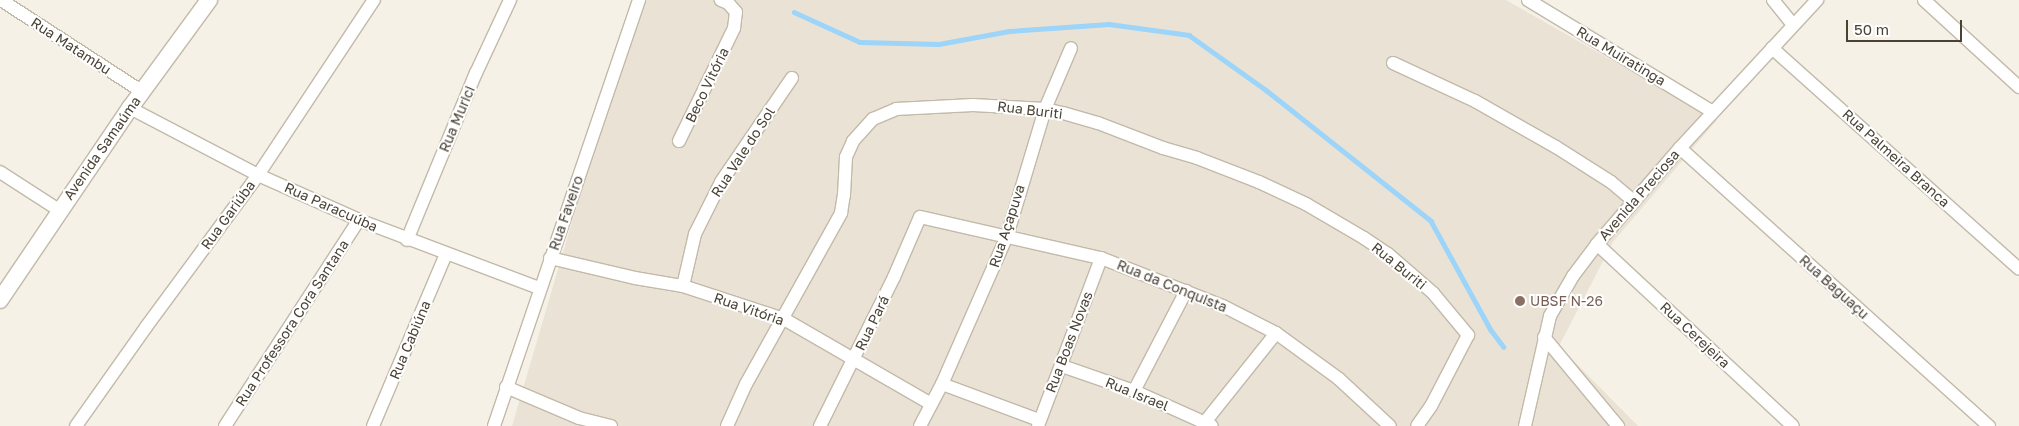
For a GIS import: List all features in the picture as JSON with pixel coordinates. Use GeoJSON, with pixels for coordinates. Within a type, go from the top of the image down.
{"type":"FeatureCollection","features":[{"type":"Feature","properties":{"kind":"street","name":"Rua Matambu"},"geometry":{"type":"LineString","coordinates":[[1,0],[141,91]]}},
{"type":"Feature","properties":{"kind":"street","name":"Avenida Samaúma"},"geometry":{"type":"LineString","coordinates":[[0,300],[141,91],[209,0]]}},
{"type":"Feature","properties":{"kind":"street","name":"Rua Gariúba"},"geometry":{"type":"LineString","coordinates":[[76,426],[258,175],[374,0]]}},
{"type":"Feature","properties":{"kind":"street","name":"Rua Murici"},"geometry":{"type":"LineString","coordinates":[[407,240],[476,73],[510,0]]}},
{"type":"Feature","properties":{"kind":"street","name":"Rua Faveiro"},"geometry":{"type":"LineString","coordinates":[[494,426],[539,288],[639,0]]}},
{"type":"Feature","properties":{"kind":"street","name":"Beco Vitória"},"geometry":{"type":"LineString","coordinates":[[679,141],[734,28],[736,12],[721,0]]}},
{"type":"Feature","properties":{"kind":"street","name":"Rua Muiratinga"},"geometry":{"type":"LineString","coordinates":[[1528,0],[1713,112]]}},
{"type":"Feature","properties":{"kind":"street"},"geometry":{"type":"LineString","coordinates":[[1774,0],[1793,25]]}},
{"type":"Feature","properties":{"kind":"street","name":"Avenida Preciosa"},"geometry":{"type":"LineString","coordinates":[[1525,426],[1550,316],[1596,244],[1680,148],[1817,0]]}},
{"type":"Feature","properties":{"kind":"street"},"geometry":{"type":"LineString","coordinates":[[1924,0],[2019,87]]}},
{"type":"Feature","properties":{"kind":"street","name":"Rua Açapuva"},"geometry":{"type":"LineString","coordinates":[[920,426],[942,384],[1007,236],[1045,109],[1070,48]]}},
{"type":"Feature","properties":{"kind":"street","name":"Rua Palmeira Branca"},"geometry":{"type":"LineString","coordinates":[[1772,48],[2019,269]]}},
{"type":"Feature","properties":{"kind":"street"},"geometry":{"type":"LineString","coordinates":[[1393,63],[1476,101],[1556,147],[1611,182],[1634,201]]}},
{"type":"Feature","properties":{"kind":"street","name":"Rua Vale do Sol"},"geometry":{"type":"LineString","coordinates":[[683,286],[695,234],[722,182],[792,78]]}},
{"type":"Feature","properties":{"kind":"street","name":"Rua Buriti"},"geometry":{"type":"LineString","coordinates":[[727,426],[746,384],[784,319],[841,213],[846,157],[849,147],[873,119],[896,109],[973,105],[1045,109],[1098,123],[1163,148],[1197,158],[1259,182],[1306,204],[1388,254],[1433,294],[1464,328],[1468,335],[1431,406],[1417,426]]}},
{"type":"Feature","properties":{"kind":"street","name":"Rua Paracuúba"},"geometry":{"type":"LineString","coordinates":[[130,108],[258,175],[359,220],[407,240],[539,288]]}},
{"type":"Feature","properties":{"kind":"street","name":"Rua Baguaçu"},"geometry":{"type":"LineString","coordinates":[[1680,148],[1989,426]]}},
{"type":"Feature","properties":{"kind":"street"},"geometry":{"type":"LineString","coordinates":[[0,172],[59,210]]}},
{"type":"Feature","properties":{"kind":"street","name":"Rua da Conquista"},"geometry":{"type":"LineString","coordinates":[[920,217],[1101,258],[1186,291],[1276,332],[1339,379],[1383,424]]}},
{"type":"Feature","properties":{"kind":"street","name":"Rua Pará"},"geometry":{"type":"LineString","coordinates":[[820,426],[894,277],[920,217]]}},
{"type":"Feature","properties":{"kind":"street","name":"Rua Professora Cora Santana"},"geometry":{"type":"LineString","coordinates":[[225,426],[359,220]]}},
{"type":"Feature","properties":{"kind":"street","name":"Rua Cerejeira"},"geometry":{"type":"LineString","coordinates":[[1596,244],[1793,426]]}},
{"type":"Feature","properties":{"kind":"street","name":"Rua Cabiúna"},"geometry":{"type":"LineString","coordinates":[[373,426],[446,254]]}},
{"type":"Feature","properties":{"kind":"street","name":"Rua Vitória"},"geometry":{"type":"LineString","coordinates":[[550,258],[635,278],[683,286],[784,319],[931,404]]}},
{"type":"Feature","properties":{"kind":"street","name":"Rua Boas Novas"},"geometry":{"type":"LineString","coordinates":[[1038,423],[1062,366],[1101,258]]}},
{"type":"Feature","properties":{"kind":"street"},"geometry":{"type":"LineString","coordinates":[[1134,391],[1186,291]]}},
{"type":"Feature","properties":{"kind":"street"},"geometry":{"type":"LineString","coordinates":[[1208,424],[1276,332]]}},
{"type":"Feature","properties":{"kind":"street"},"geometry":{"type":"LineString","coordinates":[[1544,337],[1618,426]]}},
{"type":"Feature","properties":{"kind":"street","name":"Rua Israel"},"geometry":{"type":"LineString","coordinates":[[1062,366],[1134,391],[1208,424]]}},
{"type":"Feature","properties":{"kind":"street"},"geometry":{"type":"LineString","coordinates":[[942,384],[1038,423]]}},
{"type":"Feature","properties":{"kind":"street"},"geometry":{"type":"LineString","coordinates":[[506,387],[579,418],[611,426]]}},
{"type":"Feature","properties":{"kind":"shaded area"},"geometry":{"type":"Polygon","coordinates":[[[637,0],[1506,0],[1717,120],[1613,242],[1559,346],[1638,426],[512,426],[637,0]]]}},
{"type":"Feature","properties":{"kind":"waterway"},"geometry":{"type":"LineString","coordinates":[[794,12],[860,42],[939,44],[1009,31],[1109,24],[1189,35],[1266,90],[1431,221],[1491,330],[1504,347]]}},
{"type":"Feature","properties":{"kind":"place","name":"UBSF N-26"},"geometry":{"type":"Point","coordinates":[1520,301]}}]}
